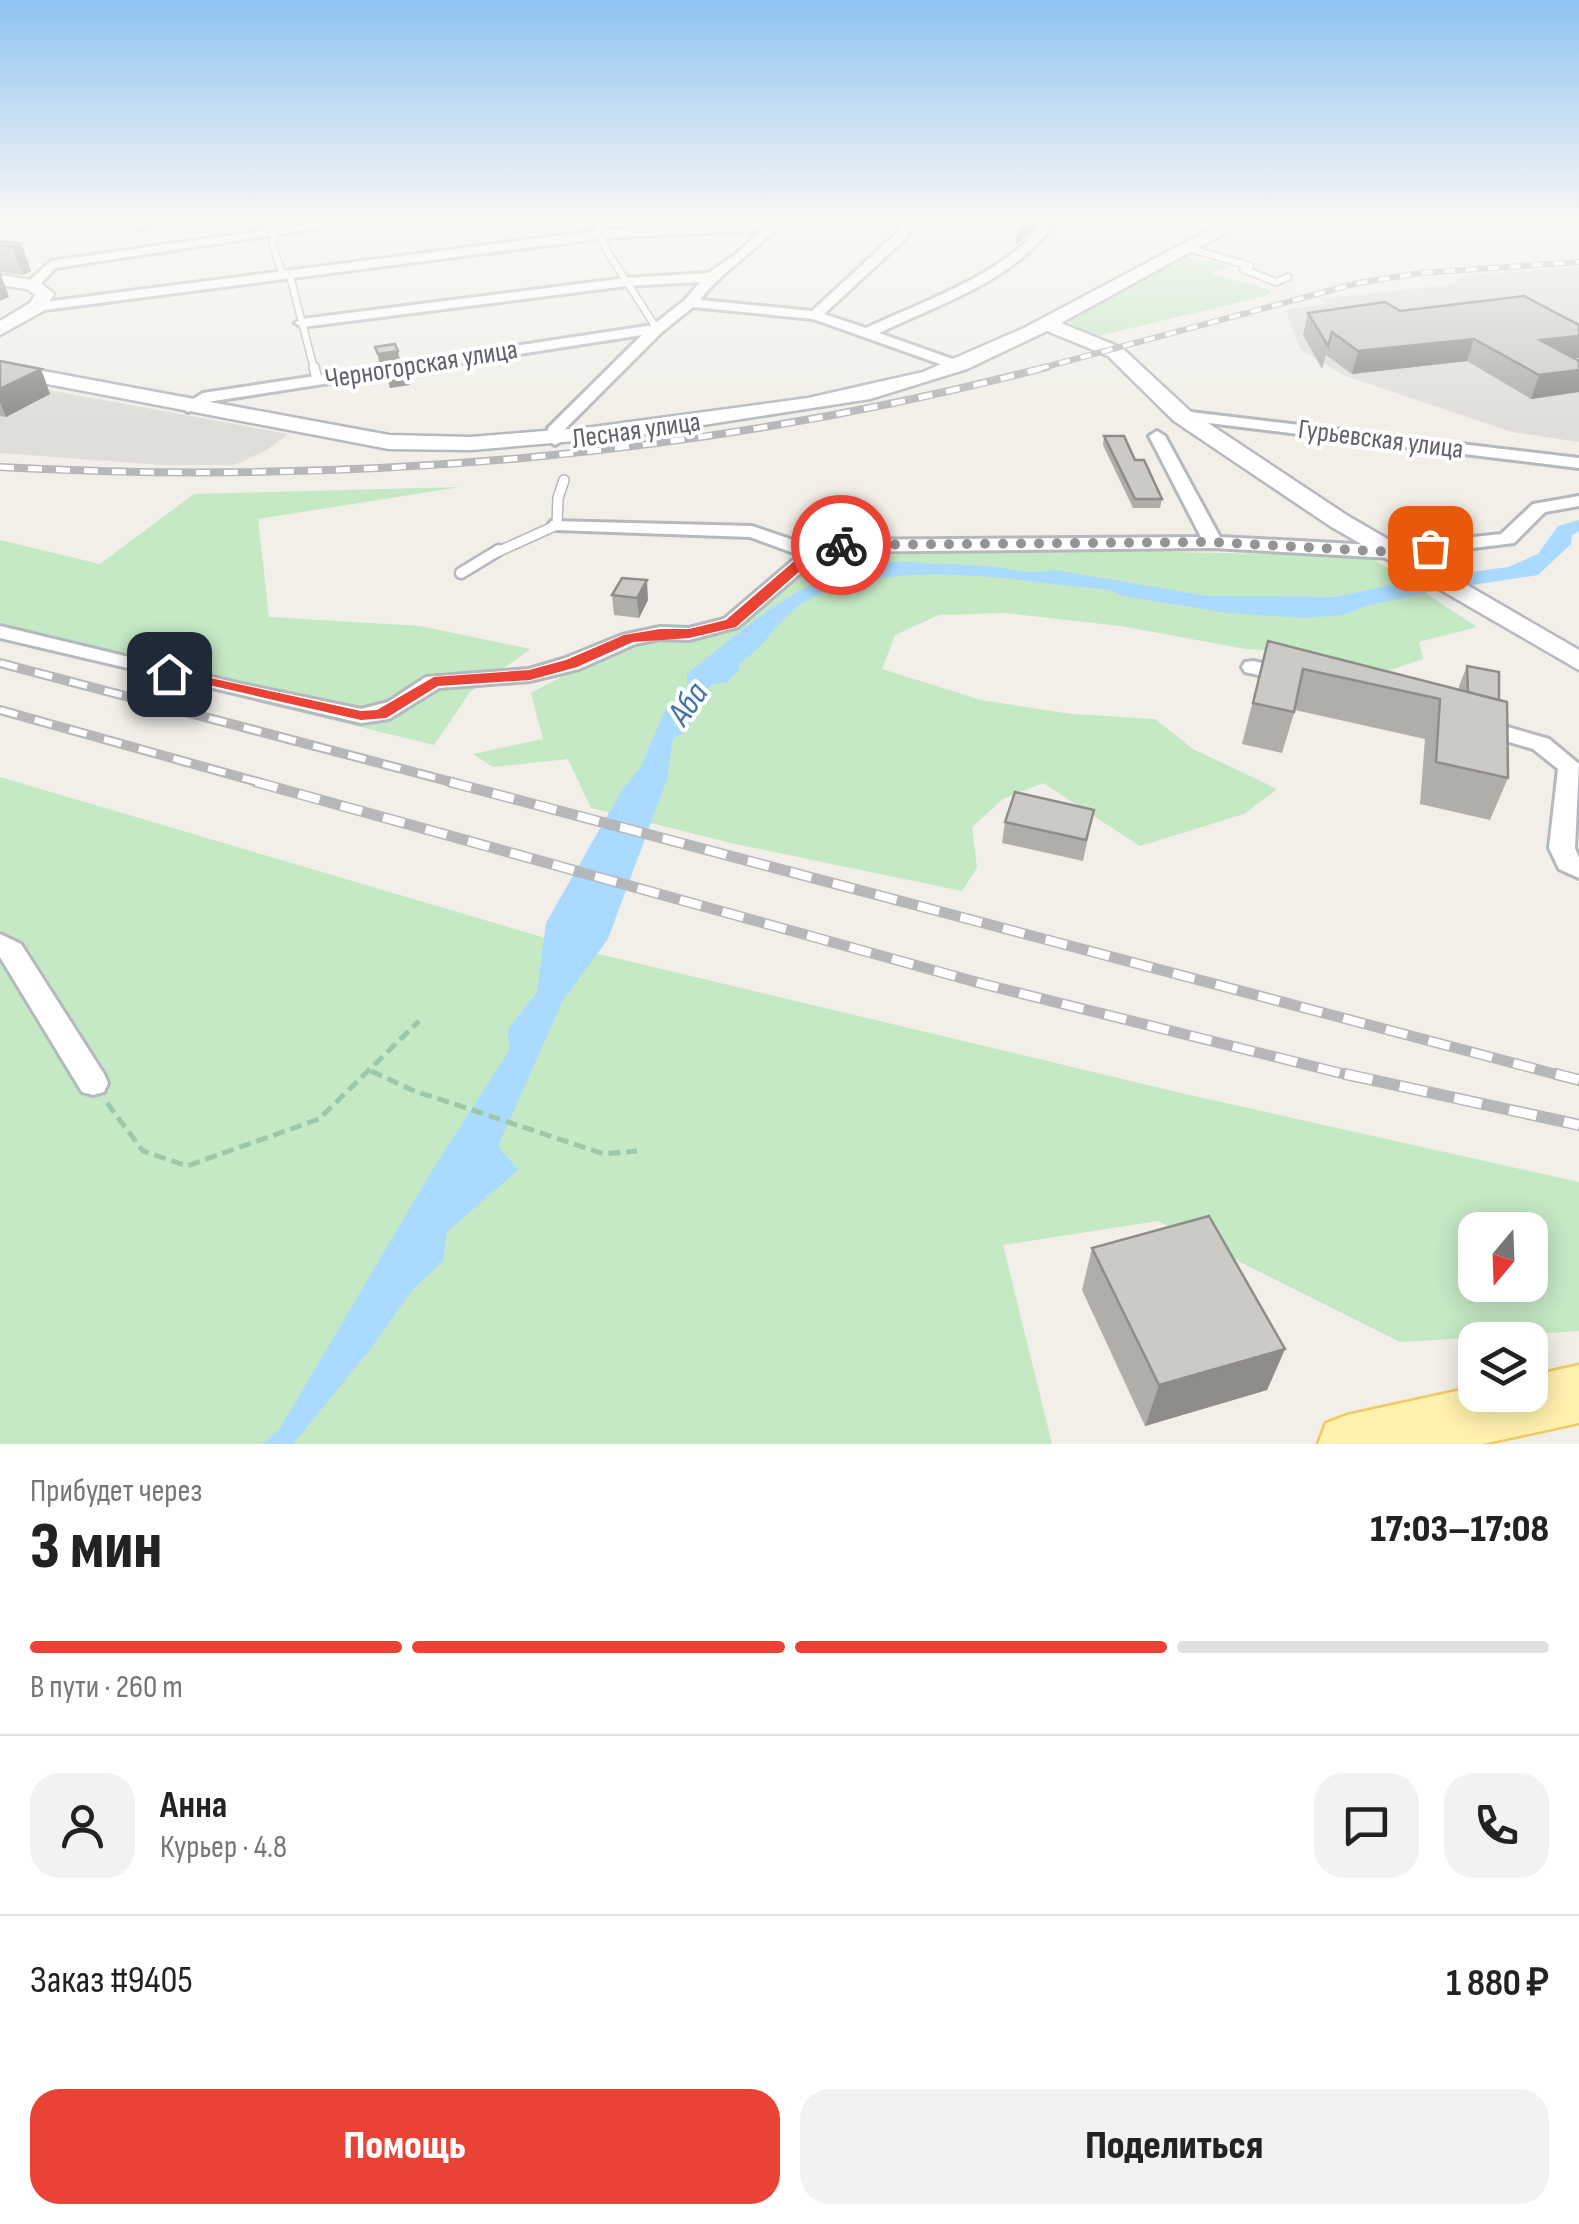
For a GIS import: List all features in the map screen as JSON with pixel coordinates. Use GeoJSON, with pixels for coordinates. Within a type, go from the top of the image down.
{"type":"FeatureCollection","features":[{"type":"Feature","properties":{"kind":"main road"},"geometry":{"type":"LineString","coordinates":[[0,328],[37,307],[45,294],[38,289]]}},
{"type":"Feature","properties":{"kind":"main road","name":"Лесная улица"},"geometry":{"type":"LineString","coordinates":[[0,369],[389,442],[447,446],[555,440],[884,391],[958,366],[1111,289]]}},
{"type":"Feature","properties":{"kind":"main road"},"geometry":{"type":"LineString","coordinates":[[1046,324],[1115,352],[1182,416],[1399,556],[1579,662]]}},
{"type":"Feature","properties":{"kind":"main road"},"geometry":{"type":"LineString","coordinates":[[1347,1444],[1579,1394]]}},
{"type":"Feature","properties":{"kind":"street"},"geometry":{"type":"LineString","coordinates":[[37,307],[181,289]]}},
{"type":"Feature","properties":{"kind":"street"},"geometry":{"type":"LineString","coordinates":[[302,323],[568,289]]}},
{"type":"Feature","properties":{"kind":"street"},"geometry":{"type":"LineString","coordinates":[[555,440],[554,432],[701,289]]}},
{"type":"Feature","properties":{"kind":"street"},"geometry":{"type":"LineString","coordinates":[[815,315],[843,289]]}},
{"type":"Feature","properties":{"kind":"street"},"geometry":{"type":"LineString","coordinates":[[868,332],[956,289]]}},
{"type":"Feature","properties":{"kind":"street"},"geometry":{"type":"LineString","coordinates":[[690,303],[815,315],[958,366]]}},
{"type":"Feature","properties":{"kind":"street","name":"Черногорская улица"},"geometry":{"type":"LineString","coordinates":[[188,407],[203,398],[317,378],[657,329]]}},
{"type":"Feature","properties":{"kind":"street","name":"Гурьевская улица"},"geometry":{"type":"LineString","coordinates":[[1182,416],[1579,464]]}},
{"type":"Feature","properties":{"kind":"street"},"geometry":{"type":"LineString","coordinates":[[1157,436],[1212,542]]}},
{"type":"Feature","properties":{"kind":"street"},"geometry":{"type":"LineString","coordinates":[[0,632],[361,716],[396,707],[434,682],[530,675],[572,664],[629,638],[689,634],[731,624],[812,553],[829,546],[1212,542],[1399,556],[1507,539],[1538,508],[1579,501]]}},
{"type":"Feature","properties":{"kind":"street"},"geometry":{"type":"LineString","coordinates":[[557,525],[752,532],[812,553]]}},
{"type":"Feature","properties":{"kind":"street"},"geometry":{"type":"LineString","coordinates":[[1253,667],[1309,682]]}},
{"type":"Feature","properties":{"kind":"street"},"geometry":{"type":"LineString","coordinates":[[1458,720],[1533,740],[1566,761],[1570,768],[1562,848],[1568,864],[1579,869]]}},
{"type":"Feature","properties":{"kind":"street"},"geometry":{"type":"LineString","coordinates":[[0,944],[12,950],[93,1083]]}},
{"type":"Feature","properties":{"kind":"lane"},"geometry":{"type":"LineString","coordinates":[[293,289],[317,378]]}},
{"type":"Feature","properties":{"kind":"lane"},"geometry":{"type":"LineString","coordinates":[[631,289],[657,329]]}},
{"type":"Feature","properties":{"kind":"lane"},"geometry":{"type":"LineString","coordinates":[[460,573],[509,544],[557,525],[558,498],[564,480]]}},
{"type":"Feature","properties":{"kind":"path"},"geometry":{"type":"LineString","coordinates":[[93,1083],[143,1151],[187,1166],[319,1119],[419,1021]]}},
{"type":"Feature","properties":{"kind":"path"},"geometry":{"type":"LineString","coordinates":[[370,1071],[412,1090],[604,1154],[637,1150]]}},
{"type":"Feature","properties":{"kind":"shaded area"},"geometry":{"type":"Polygon","coordinates":[[[1407,289],[1579,289],[1579,442],[1512,432],[1343,375],[1300,349],[1286,310],[1327,304],[1320,299],[1407,289]]]}},
{"type":"Feature","properties":{"kind":"shaded area"},"geometry":{"type":"Polygon","coordinates":[[[0,381],[288,434],[235,465],[163,465],[0,453],[0,381]]]}},
{"type":"Feature","properties":{"kind":"green space"},"geometry":{"type":"Polygon","coordinates":[[[1115,289],[1271,290],[1266,296],[1094,337],[1064,319],[1115,289]]]}},
{"type":"Feature","properties":{"kind":"green space"},"geometry":{"type":"Polygon","coordinates":[[[460,487],[258,519],[269,617],[420,626],[531,649],[470,692],[434,745],[0,639],[0,540],[100,564],[194,494],[460,487]]]}},
{"type":"Feature","properties":{"kind":"green space"},"geometry":{"type":"Polygon","coordinates":[[[968,548],[1369,556],[1477,627],[1419,642],[1423,659],[1376,675],[1323,653],[1246,649],[1120,626],[1006,613],[939,615],[895,635],[882,669],[981,700],[1071,714],[1155,719],[1193,749],[1277,789],[1244,814],[1140,846],[1043,783],[1003,799],[972,827],[977,868],[962,891],[731,843],[591,808],[568,759],[493,767],[473,754],[543,739],[531,693],[642,634],[707,635],[813,563],[968,548]]]}},
{"type":"Feature","properties":{"kind":"green space"},"geometry":{"type":"Polygon","coordinates":[[[0,777],[603,955],[1181,1093],[1579,1182],[1579,1331],[1548,1333],[1548,1322],[1458,1322],[1458,1338],[1400,1342],[1158,1221],[1003,1245],[1052,1444],[0,1444],[0,777]]]}},
{"type":"Feature","properties":{"kind":"water","name":"Аба"},"geometry":{"type":"Polygon","coordinates":[[[1579,520],[1579,531],[1572,535],[1571,544],[1538,575],[1433,591],[1343,615],[1304,618],[1228,613],[1122,596],[1110,590],[960,575],[885,578],[848,585],[802,603],[739,663],[739,670],[726,683],[712,684],[694,704],[688,731],[673,738],[667,779],[608,939],[562,1002],[498,1146],[518,1170],[447,1232],[443,1261],[414,1288],[293,1444],[262,1444],[279,1430],[433,1169],[509,1051],[508,1029],[537,992],[546,923],[622,790],[641,767],[666,708],[687,687],[687,674],[768,611],[825,578],[888,563],[1054,570],[1207,596],[1336,597],[1414,580],[1508,567],[1538,554],[1558,526],[1579,520]]]}},
{"type":"Feature","properties":{"kind":"building"},"geometry":{"type":"Polygon","coordinates":[[[1524,296],[1579,325],[1579,336],[1540,340],[1579,361],[1579,370],[1539,375],[1474,339],[1358,351],[1332,332],[1328,346],[1308,313],[1385,302],[1400,311],[1524,296]]]}},
{"type":"Feature","properties":{"kind":"building"},"geometry":{"type":"Polygon","coordinates":[[[395,344],[398,351],[378,354],[375,347],[395,344]]]}},
{"type":"Feature","properties":{"kind":"building"},"geometry":{"type":"Polygon","coordinates":[[[0,361],[41,369],[0,389],[0,361]]]}},
{"type":"Feature","properties":{"kind":"building"},"geometry":{"type":"Polygon","coordinates":[[[404,367],[408,377],[388,380],[384,370],[404,367]]]}},
{"type":"Feature","properties":{"kind":"building"},"geometry":{"type":"Polygon","coordinates":[[[1104,436],[1124,436],[1135,460],[1144,460],[1162,499],[1135,499],[1104,436]]]}},
{"type":"Feature","properties":{"kind":"building"},"geometry":{"type":"Polygon","coordinates":[[[622,578],[647,580],[637,598],[612,595],[622,578]]]}},
{"type":"Feature","properties":{"kind":"building"},"geometry":{"type":"Polygon","coordinates":[[[1268,641],[1507,702],[1508,778],[1436,762],[1440,699],[1303,669],[1294,712],[1253,703],[1268,641]]]}},
{"type":"Feature","properties":{"kind":"building"},"geometry":{"type":"Polygon","coordinates":[[[1467,666],[1499,672],[1499,700],[1468,692],[1467,666]]]}},
{"type":"Feature","properties":{"kind":"building"},"geometry":{"type":"Polygon","coordinates":[[[1015,792],[1094,810],[1086,840],[1005,822],[1015,792]]]}},
{"type":"Feature","properties":{"kind":"building"},"geometry":{"type":"Polygon","coordinates":[[[1209,1216],[1285,1349],[1159,1385],[1092,1248],[1209,1216]]]}},
{"type":"Feature","properties":{"kind":"railway"},"geometry":{"type":"LineString","coordinates":[[1038,369],[1334,289]]}},
{"type":"Feature","properties":{"kind":"railway"},"geometry":{"type":"LineString","coordinates":[[0,467],[264,472],[528,458],[790,423],[919,398],[1047,367]]}},
{"type":"Feature","properties":{"kind":"railway"},"geometry":{"type":"LineString","coordinates":[[0,663],[459,784]]}},
{"type":"Feature","properties":{"kind":"railway"},"geometry":{"type":"LineString","coordinates":[[0,710],[265,784]]}},
{"type":"Feature","properties":{"kind":"railway"},"geometry":{"type":"LineString","coordinates":[[256,782],[983,984],[1356,1077]]}},
{"type":"Feature","properties":{"kind":"railway"},"geometry":{"type":"LineString","coordinates":[[450,782],[1566,1077]]}},
{"type":"Feature","properties":{"kind":"railway"},"geometry":{"type":"LineString","coordinates":[[1345,1074],[1579,1125]]}},
{"type":"Feature","properties":{"kind":"railway"},"geometry":{"type":"LineString","coordinates":[[1556,1074],[1579,1080]]}},
{"type":"Feature","properties":{"kind":"way so far"},"geometry":{"type":"LineString","coordinates":[[841,545],[1037,541],[1212,542],[1392,552],[1430,548]]}},
{"type":"Feature","properties":{"kind":"route"},"geometry":{"type":"LineString","coordinates":[[169,674],[361,716],[380,714],[434,682],[460,677],[530,675],[572,664],[629,638],[689,634],[731,624],[812,553],[841,545]]}}]}
